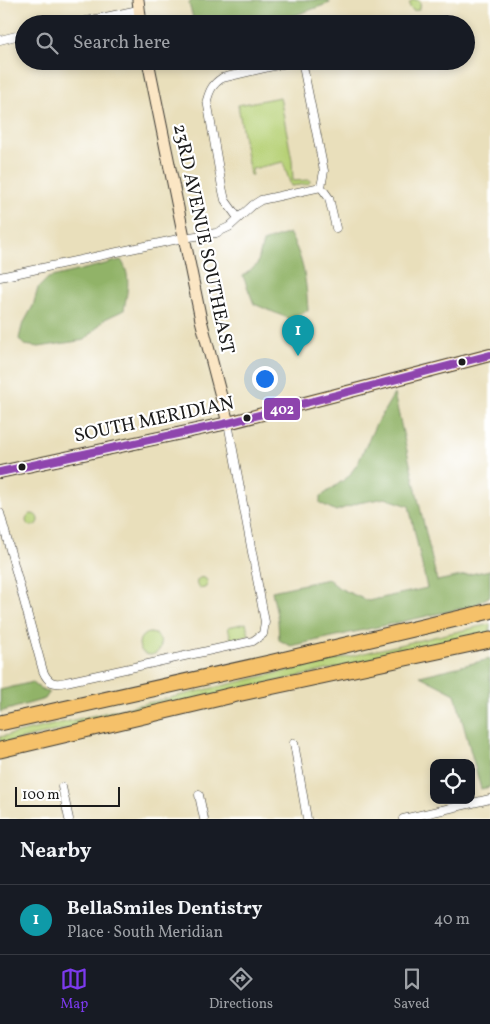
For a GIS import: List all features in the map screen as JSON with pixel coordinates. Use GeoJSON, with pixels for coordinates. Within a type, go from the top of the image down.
{"type":"FeatureCollection","features":[{"type":"Feature","properties":{"kind":"highway"},"geometry":{"type":"LineString","coordinates":[[0,723],[490,611]]}},
{"type":"Feature","properties":{"kind":"highway"},"geometry":{"type":"LineString","coordinates":[[0,750],[237,694],[490,640]]}},
{"type":"Feature","properties":{"kind":"main road","name":"SOUTH MERIDIAN"},"geometry":{"type":"LineString","coordinates":[[0,472],[228,424],[490,355]]}},
{"type":"Feature","properties":{"kind":"street"},"geometry":{"type":"LineString","coordinates":[[104,15],[138,5]]}},
{"type":"Feature","properties":{"kind":"street"},"geometry":{"type":"LineString","coordinates":[[0,40],[15,36]]}},
{"type":"Feature","properties":{"kind":"street","name":"23RD AVENUE SOUTHEAST"},"geometry":{"type":"LineString","coordinates":[[150,70],[201,320],[228,424]]}},
{"type":"Feature","properties":{"kind":"street"},"geometry":{"type":"LineString","coordinates":[[238,218],[225,200],[207,100],[209,90],[222,78],[256,70]]}},
{"type":"Feature","properties":{"kind":"street"},"geometry":{"type":"LineString","coordinates":[[304,70],[324,171],[321,187],[329,198],[336,228]]}},
{"type":"Feature","properties":{"kind":"street"},"geometry":{"type":"LineString","coordinates":[[0,277],[223,231],[261,200],[321,187]]}},
{"type":"Feature","properties":{"kind":"street"},"geometry":{"type":"LineString","coordinates":[[0,513],[43,671],[48,681],[55,684],[239,645],[259,638],[264,631],[265,622],[228,424]]}},
{"type":"Feature","properties":{"kind":"street"},"geometry":{"type":"LineString","coordinates":[[294,743],[307,819]]}},
{"type":"Feature","properties":{"kind":"street"},"geometry":{"type":"LineString","coordinates":[[62,787],[69,819]]}},
{"type":"Feature","properties":{"kind":"street"},"geometry":{"type":"LineString","coordinates":[[199,795],[204,819]]}},
{"type":"Feature","properties":{"kind":"street"},"geometry":{"type":"LineString","coordinates":[[402,819],[490,799]]}},
{"type":"Feature","properties":{"kind":"green space"},"geometry":{"type":"Polygon","coordinates":[[[415,-1],[421,5],[415,11],[409,5],[415,-1]]]}},
{"type":"Feature","properties":{"kind":"green space"},"geometry":{"type":"Polygon","coordinates":[[[191,0],[329,0],[330,3],[296,15],[192,15],[189,4],[191,0]]]}},
{"type":"Feature","properties":{"kind":"green space"},"geometry":{"type":"Polygon","coordinates":[[[280,97],[292,160],[293,181],[310,180],[308,184],[291,186],[283,162],[252,169],[252,175],[250,175],[238,105],[280,97]]]}},
{"type":"Feature","properties":{"kind":"green space"},"geometry":{"type":"Polygon","coordinates":[[[289,233],[298,252],[303,270],[308,310],[290,319],[254,304],[243,276],[257,265],[263,242],[289,233]]]}},
{"type":"Feature","properties":{"kind":"green space"},"geometry":{"type":"Polygon","coordinates":[[[121,260],[128,278],[124,310],[105,319],[85,340],[39,347],[24,345],[19,339],[22,326],[33,306],[38,288],[48,278],[121,260]]]}},
{"type":"Feature","properties":{"kind":"green space"},"geometry":{"type":"Polygon","coordinates":[[[394,394],[437,581],[490,570],[490,596],[473,606],[291,646],[279,640],[278,620],[272,591],[328,579],[339,588],[368,601],[427,588],[409,506],[385,498],[358,503],[336,511],[320,503],[320,497],[348,477],[358,463],[375,426],[394,394]]]}},
{"type":"Feature","properties":{"kind":"green space"},"geometry":{"type":"Polygon","coordinates":[[[32,514],[38,520],[32,526],[26,520],[32,514]]]}},
{"type":"Feature","properties":{"kind":"green space"},"geometry":{"type":"Polygon","coordinates":[[[202,577],[208,583],[202,589],[196,583],[202,577]]]}},
{"type":"Feature","properties":{"kind":"green space"},"geometry":{"type":"Polygon","coordinates":[[[246,623],[249,635],[231,640],[228,627],[246,623]]]}},
{"type":"Feature","properties":{"kind":"green space"},"geometry":{"type":"Polygon","coordinates":[[[490,624],[490,633],[0,744],[0,737],[490,624]]]}},
{"type":"Feature","properties":{"kind":"green space"},"geometry":{"type":"Polygon","coordinates":[[[150,633],[158,636],[161,644],[158,652],[150,655],[142,652],[139,644],[142,636],[150,633]]]}},
{"type":"Feature","properties":{"kind":"green space"},"geometry":{"type":"Polygon","coordinates":[[[490,659],[490,787],[481,789],[475,767],[475,759],[473,759],[455,694],[420,676],[490,659]]]}},
{"type":"Feature","properties":{"kind":"green space"},"geometry":{"type":"Polygon","coordinates":[[[33,682],[49,693],[45,699],[0,712],[0,690],[33,682]]]}},
{"type":"Feature","properties":{"kind":"transit line","name":"402"},"geometry":{"type":"LineString","coordinates":[[0,472],[228,423],[490,355]]}},
{"type":"Feature","properties":{"kind":"place","name":"BellaSmiles Dentistry"},"geometry":{"type":"Point","coordinates":[298,356]}}]}
